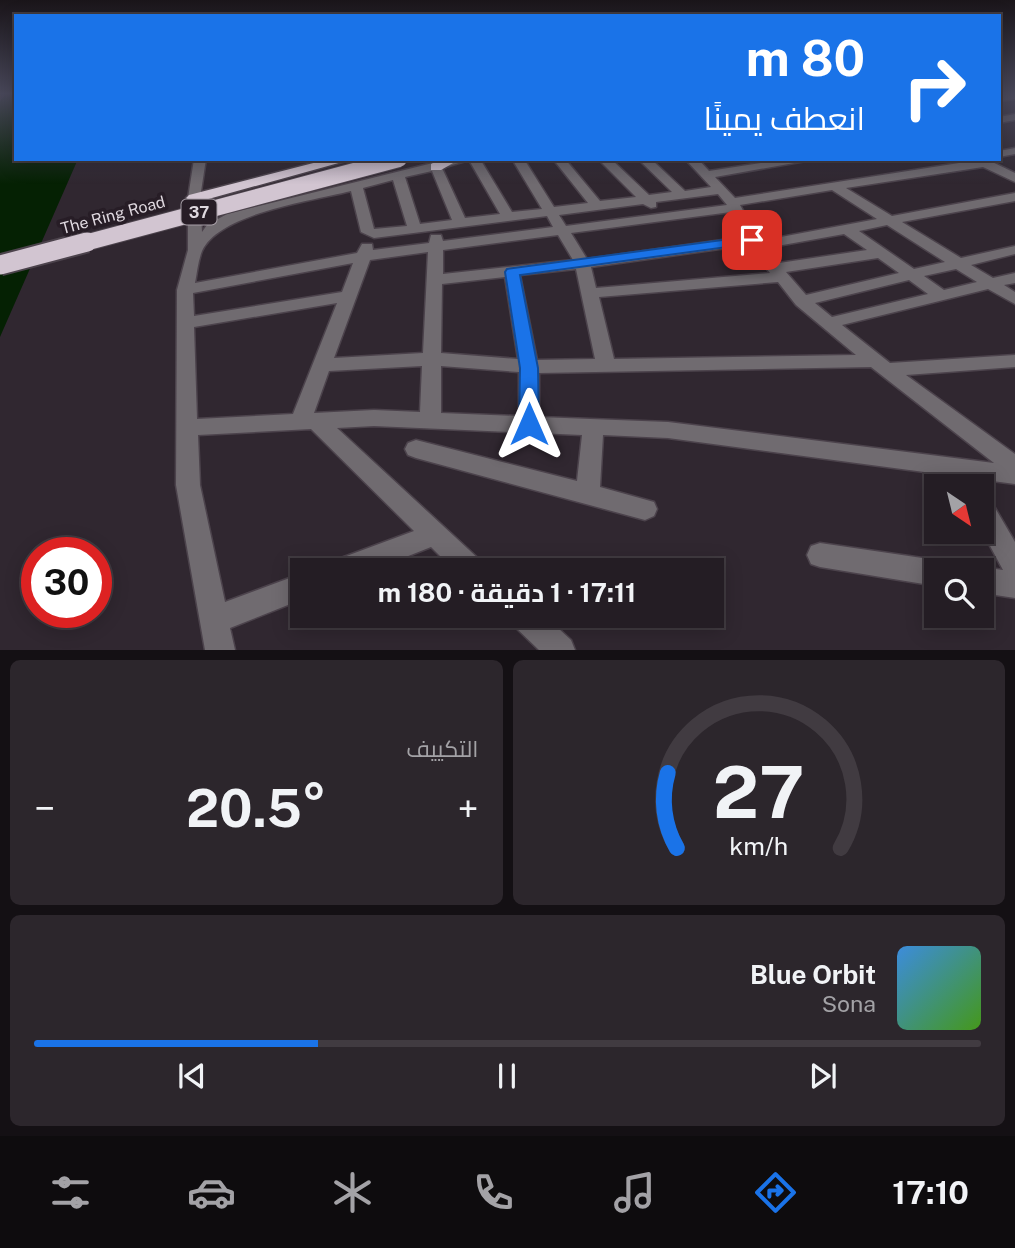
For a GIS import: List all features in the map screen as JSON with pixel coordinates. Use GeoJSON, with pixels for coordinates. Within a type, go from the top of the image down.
{"type":"FeatureCollection","features":[{"type":"Feature","properties":{"kind":"highway"},"geometry":{"type":"LineString","coordinates":[[194,198],[338,161]]}},
{"type":"Feature","properties":{"kind":"highway","name":"The Ring Road"},"geometry":{"type":"LineString","coordinates":[[0,256],[364,161]]}},
{"type":"Feature","properties":{"kind":"highway"},"geometry":{"type":"LineString","coordinates":[[436,167],[449,161]]}},
{"type":"Feature","properties":{"kind":"highway","name":"The Ring Road"},"geometry":{"type":"LineString","coordinates":[[0,265],[398,168]]}},
{"type":"Feature","properties":{"kind":"street"},"geometry":{"type":"LineString","coordinates":[[200,161],[194,198],[195,250],[186,290],[188,485],[220,649]]}},
{"type":"Feature","properties":{"kind":"street"},"geometry":{"type":"LineString","coordinates":[[195,250],[212,228],[232,217],[356,187],[398,168],[436,167],[457,161]]}},
{"type":"Feature","properties":{"kind":"street"},"geometry":{"type":"LineString","coordinates":[[475,161],[508,217]]}},
{"type":"Feature","properties":{"kind":"street"},"geometry":{"type":"LineString","coordinates":[[519,161],[560,232],[583,264],[606,366]]}},
{"type":"Feature","properties":{"kind":"street"},"geometry":{"type":"LineString","coordinates":[[561,161],[598,207]]}},
{"type":"Feature","properties":{"kind":"street"},"geometry":{"type":"LineString","coordinates":[[606,161],[664,217]]}},
{"type":"Feature","properties":{"kind":"street"},"geometry":{"type":"LineString","coordinates":[[647,161],[683,197]]}},
{"type":"Feature","properties":{"kind":"street"},"geometry":{"type":"LineString","coordinates":[[693,161],[729,200],[754,243],[776,273],[802,301],[880,365],[1015,466]]}},
{"type":"Feature","properties":{"kind":"street"},"geometry":{"type":"LineString","coordinates":[[708,175],[787,161]]}},
{"type":"Feature","properties":{"kind":"street"},"geometry":{"type":"LineString","coordinates":[[186,290],[364,256],[664,217],[729,200],[834,186],[981,161],[1015,178]]}},
{"type":"Feature","properties":{"kind":"street"},"geometry":{"type":"LineString","coordinates":[[436,167],[461,224]]}},
{"type":"Feature","properties":{"kind":"street"},"geometry":{"type":"LineString","coordinates":[[398,168],[415,230]]}},
{"type":"Feature","properties":{"kind":"street"},"geometry":{"type":"LineString","coordinates":[[834,186],[1015,299]]}},
{"type":"Feature","properties":{"kind":"street"},"geometry":{"type":"LineString","coordinates":[[356,187],[368,232],[371,234]]}},
{"type":"Feature","properties":{"kind":"street"},"geometry":{"type":"LineString","coordinates":[[371,234],[683,197],[729,200]]}},
{"type":"Feature","properties":{"kind":"street"},"geometry":{"type":"LineString","coordinates":[[434,280],[754,243],[847,229],[1015,197]]}},
{"type":"Feature","properties":{"kind":"street"},"geometry":{"type":"LineString","coordinates":[[430,420],[436,228]]}},
{"type":"Feature","properties":{"kind":"street"},"geometry":{"type":"LineString","coordinates":[[847,229],[941,296]]}},
{"type":"Feature","properties":{"kind":"street"},"geometry":{"type":"LineString","coordinates":[[308,421],[321,365],[371,234]]}},
{"type":"Feature","properties":{"kind":"street"},"geometry":{"type":"LineString","coordinates":[[590,293],[776,273],[880,253]]}},
{"type":"Feature","properties":{"kind":"street"},"geometry":{"type":"LineString","coordinates":[[802,301],[958,262],[1011,254]]}},
{"type":"Feature","properties":{"kind":"street"},"geometry":{"type":"LineString","coordinates":[[512,272],[529,368],[529,424]]}},
{"type":"Feature","properties":{"kind":"street"},"geometry":{"type":"LineString","coordinates":[[829,323],[1015,278]]}},
{"type":"Feature","properties":{"kind":"street"},"geometry":{"type":"LineString","coordinates":[[186,323],[348,296]]}},
{"type":"Feature","properties":{"kind":"street"},"geometry":{"type":"LineString","coordinates":[[321,365],[432,358],[491,361],[529,368],[1015,361]]}},
{"type":"Feature","properties":{"kind":"street"},"geometry":{"type":"LineString","coordinates":[[186,428],[374,418],[668,430],[946,474]]}},
{"type":"Feature","properties":{"kind":"street"},"geometry":{"type":"LineString","coordinates":[[308,421],[459,558]]}},
{"type":"Feature","properties":{"kind":"street"},"geometry":{"type":"LineString","coordinates":[[588,494],[593,426]]}},
{"type":"Feature","properties":{"kind":"street"},"geometry":{"type":"LineString","coordinates":[[416,449],[645,509]]}},
{"type":"Feature","properties":{"kind":"street"},"geometry":{"type":"LineString","coordinates":[[994,476],[1015,475]]}},
{"type":"Feature","properties":{"kind":"street"},"geometry":{"type":"LineString","coordinates":[[994,530],[1015,568]]}},
{"type":"Feature","properties":{"kind":"street"},"geometry":{"type":"LineString","coordinates":[[373,558],[433,535]]}},
{"type":"Feature","properties":{"kind":"street"},"geometry":{"type":"LineString","coordinates":[[820,555],[924,571]]}},
{"type":"Feature","properties":{"kind":"street"},"geometry":{"type":"LineString","coordinates":[[994,582],[1015,585]]}},
{"type":"Feature","properties":{"kind":"street"},"geometry":{"type":"LineString","coordinates":[[214,621],[290,591]]}},
{"type":"Feature","properties":{"kind":"street"},"geometry":{"type":"LineString","coordinates":[[537,628],[561,649]]}},
{"type":"Feature","properties":{"kind":"shaded area"},"geometry":{"type":"Polygon","coordinates":[[[0,124],[14,124],[14,161],[77,161],[0,337],[0,124]]]}},
{"type":"Feature","properties":{"kind":"route"},"geometry":{"type":"LineString","coordinates":[[529,424],[529,368],[512,272],[752,240]]}}]}
